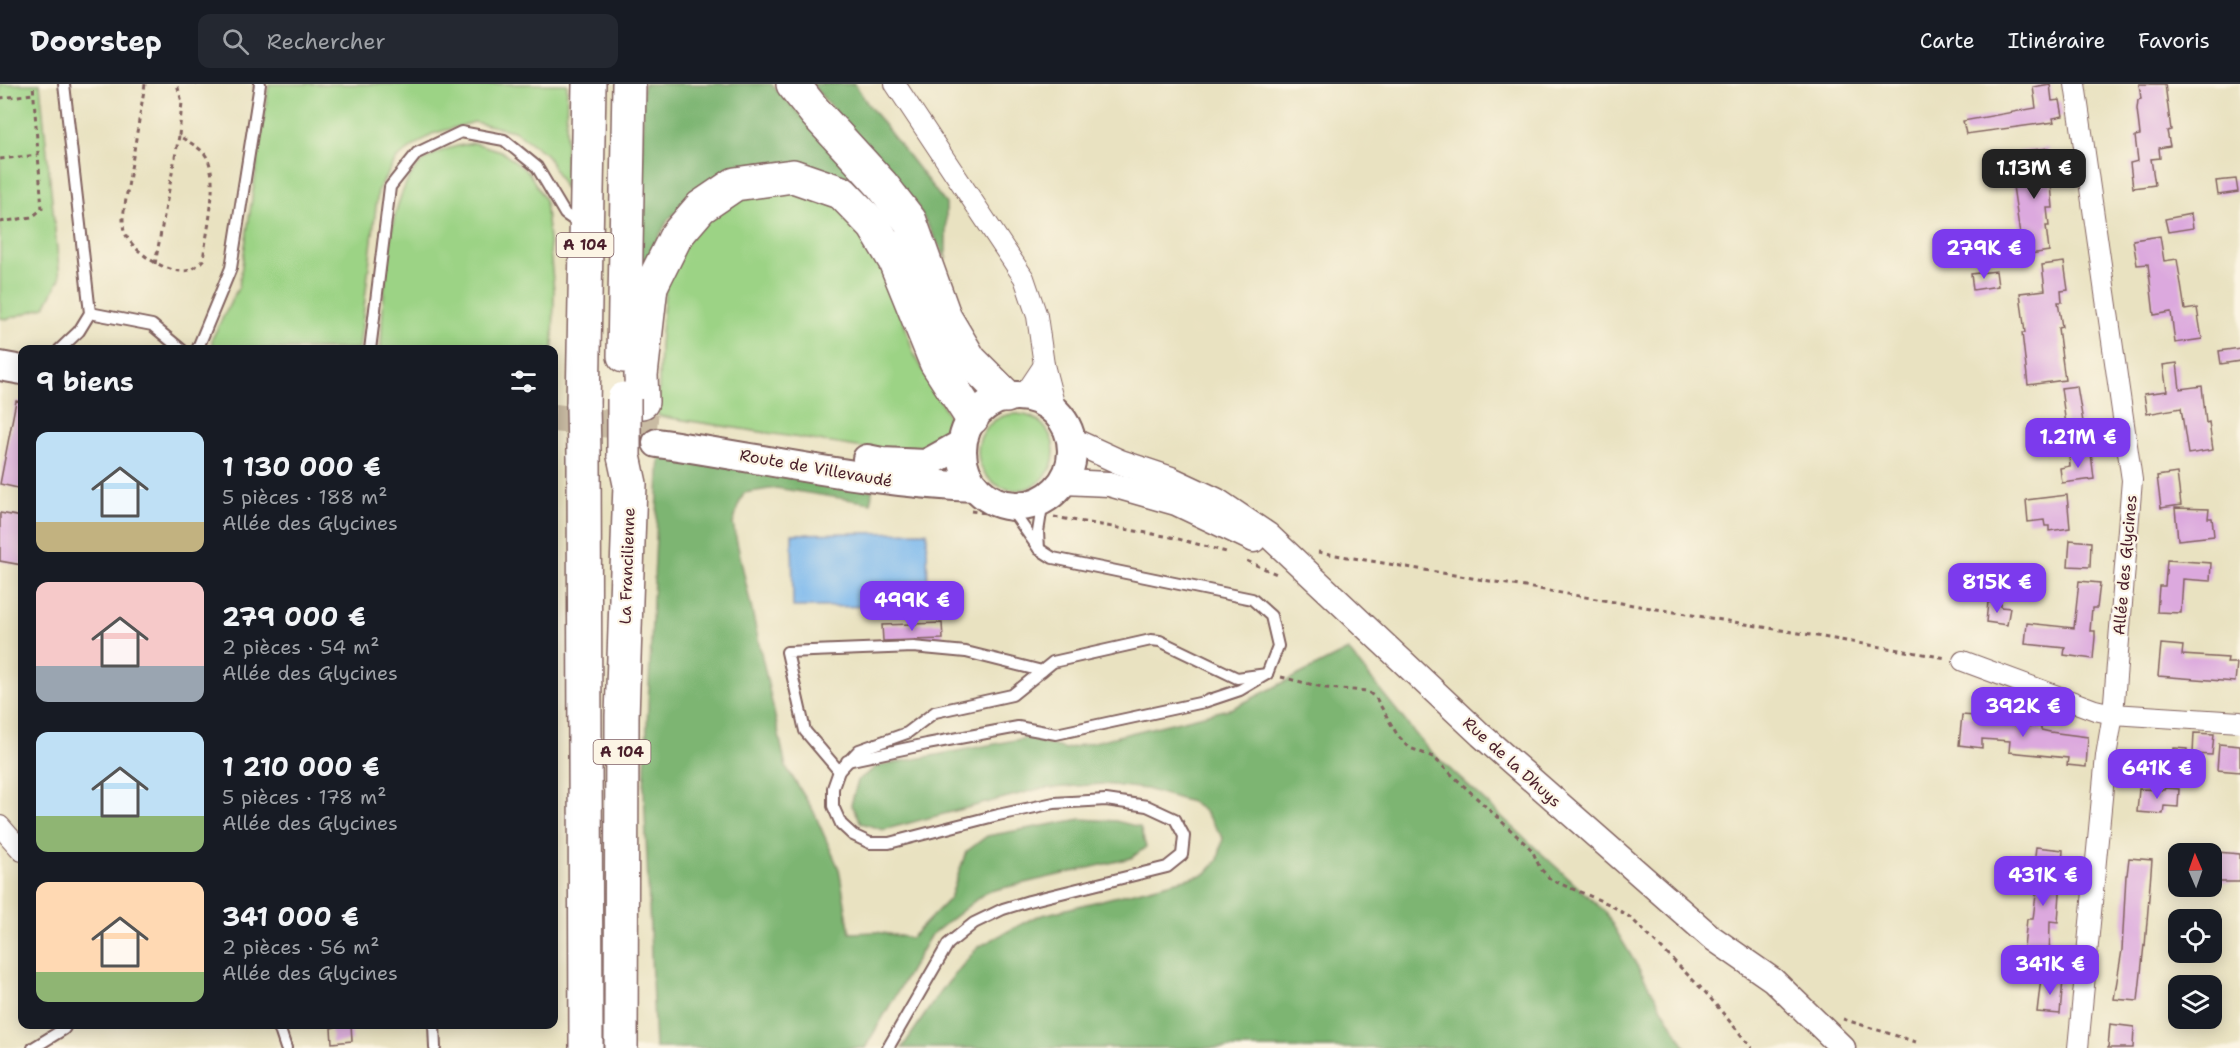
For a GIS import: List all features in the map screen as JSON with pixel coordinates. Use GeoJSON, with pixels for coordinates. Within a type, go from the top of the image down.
{"type":"FeatureCollection","features":[{"type":"Feature","properties":{"kind":"highway","name":"A 104"},"geometry":{"type":"LineString","coordinates":[[586,1048],[583,406],[589,84]]}},
{"type":"Feature","properties":{"kind":"highway","name":"La Francilienne"},"geometry":{"type":"LineString","coordinates":[[621,1048],[622,716],[639,439],[629,84]]}},
{"type":"Feature","properties":{"kind":"highway"},"geometry":{"type":"LineString","coordinates":[[793,84],[815,112],[882,185],[910,221],[945,318],[970,360],[1015,396]]}},
{"type":"Feature","properties":{"kind":"highway"},"geometry":{"type":"LineString","coordinates":[[639,439],[641,375],[651,286],[676,236],[701,207],[735,184],[793,176],[842,193],[874,226],[895,261],[967,431]]}},
{"type":"Feature","properties":{"kind":"main road"},"geometry":{"type":"LineString","coordinates":[[0,348],[18,351]]}},
{"type":"Feature","properties":{"kind":"main road"},"geometry":{"type":"LineString","coordinates":[[0,366],[18,369]]}},
{"type":"Feature","properties":{"kind":"main road"},"geometry":{"type":"LineString","coordinates":[[1015,396],[1042,401],[1056,411],[1066,424],[1072,440],[1073,455],[1070,469],[1049,499],[1011,510],[990,499],[975,487],[962,460],[967,431],[981,408],[993,401],[1015,396]]}},
{"type":"Feature","properties":{"kind":"main road","name":"Route de Villevaudé"},"geometry":{"type":"LineString","coordinates":[[639,439],[728,437],[882,462],[926,464],[967,431]]}},
{"type":"Feature","properties":{"kind":"main road","name":"Route de Villevaudé"},"geometry":{"type":"LineString","coordinates":[[639,439],[872,479],[975,487]]}},
{"type":"Feature","properties":{"kind":"street"},"geometry":{"type":"LineString","coordinates":[[895,84],[1024,278],[1037,316],[1044,365],[1056,411]]}},
{"type":"Feature","properties":{"kind":"street","name":"Allée des Glycines"},"geometry":{"type":"LineString","coordinates":[[2075,84],[2132,480],[2113,714],[2106,756],[2078,1048]]}},
{"type":"Feature","properties":{"kind":"street"},"geometry":{"type":"LineString","coordinates":[[1015,396],[1044,365]]}},
{"type":"Feature","properties":{"kind":"street","name":"Rue de la Dhuys"},"geometry":{"type":"LineString","coordinates":[[1072,440],[1120,462],[1171,479],[1216,500],[1304,562],[1317,583],[1481,735],[1711,937],[1773,980],[1843,1048]]}},
{"type":"Feature","properties":{"kind":"street","name":"Rue de la Dhuys"},"geometry":{"type":"LineString","coordinates":[[1049,499],[1109,484],[1176,503],[1304,562]]}},
{"type":"Feature","properties":{"kind":"street"},"geometry":{"type":"LineString","coordinates":[[1963,661],[2095,710],[2113,714],[2240,722]]}},
{"type":"Feature","properties":{"kind":"street"},"geometry":{"type":"LineString","coordinates":[[0,826],[18,846]]}},
{"type":"Feature","properties":{"kind":"street","name":"Rue de la Dhuys"},"geometry":{"type":"LineString","coordinates":[[1711,937],[1758,990],[1787,1012],[1826,1048]]}},
{"type":"Feature","properties":{"kind":"lane"},"geometry":{"type":"LineString","coordinates":[[64,84],[90,313],[79,331],[64,345]]}},
{"type":"Feature","properties":{"kind":"lane"},"geometry":{"type":"LineString","coordinates":[[199,345],[231,268],[260,84]]}},
{"type":"Feature","properties":{"kind":"lane"},"geometry":{"type":"LineString","coordinates":[[371,345],[390,188],[417,153],[461,132],[504,140],[537,167],[564,214],[585,227]]}},
{"type":"Feature","properties":{"kind":"lane"},"geometry":{"type":"LineString","coordinates":[[90,313],[152,325],[176,345]]}},
{"type":"Feature","properties":{"kind":"lane"},"geometry":{"type":"LineString","coordinates":[[1039,549],[1038,532],[1049,499]]}},
{"type":"Feature","properties":{"kind":"lane"},"geometry":{"type":"LineString","coordinates":[[846,762],[927,744],[1018,728],[1056,734],[1204,702],[1240,690],[1267,674],[1278,646],[1271,616],[1252,599],[1053,558],[1039,549],[1011,510]]}},
{"type":"Feature","properties":{"kind":"lane"},"geometry":{"type":"LineString","coordinates":[[888,1048],[948,944],[974,923],[1003,909],[1029,901],[1167,867],[1182,855],[1184,836],[1175,819],[1147,806],[1106,800],[1054,803],[889,843],[870,843],[853,836],[841,824],[833,806],[833,788],[838,771],[846,762],[859,750],[907,733],[934,712],[1012,695],[1053,662],[1151,640],[1160,641],[1237,678],[1267,674]]}},
{"type":"Feature","properties":{"kind":"lane"},"geometry":{"type":"LineString","coordinates":[[838,771],[805,731],[787,652],[914,647],[966,652],[1042,670]]}},
{"type":"Feature","properties":{"kind":"lane"},"geometry":{"type":"LineString","coordinates":[[918,725],[918,737],[927,744]]}},
{"type":"Feature","properties":{"kind":"lane"},"geometry":{"type":"LineString","coordinates":[[33,1048],[64,1029]]}},
{"type":"Feature","properties":{"kind":"lane"},"geometry":{"type":"LineString","coordinates":[[280,1029],[286,1048]]}},
{"type":"Feature","properties":{"kind":"lane"},"geometry":{"type":"LineString","coordinates":[[434,1029],[435,1048]]}},
{"type":"Feature","properties":{"kind":"path"},"geometry":{"type":"LineString","coordinates":[[0,222],[32,217],[42,209],[33,84]]}},
{"type":"Feature","properties":{"kind":"path"},"geometry":{"type":"LineString","coordinates":[[145,84],[123,217],[124,231],[136,247],[154,264],[184,271],[197,267],[203,260],[213,180],[209,161],[203,151],[179,136]]}},
{"type":"Feature","properties":{"kind":"path"},"geometry":{"type":"LineString","coordinates":[[154,264],[179,136],[182,102],[177,84]]}},
{"type":"Feature","properties":{"kind":"path"},"geometry":{"type":"LineString","coordinates":[[0,98],[34,94]]}},
{"type":"Feature","properties":{"kind":"path"},"geometry":{"type":"LineString","coordinates":[[0,159],[38,155]]}},
{"type":"Feature","properties":{"kind":"path"},"geometry":{"type":"LineString","coordinates":[[946,486],[949,503],[972,511],[997,515],[1011,510]]}},
{"type":"Feature","properties":{"kind":"path"},"geometry":{"type":"LineString","coordinates":[[1049,499],[1230,553]]}},
{"type":"Feature","properties":{"kind":"path"},"geometry":{"type":"LineString","coordinates":[[1304,562],[1326,555]]}},
{"type":"Feature","properties":{"kind":"path"},"geometry":{"type":"LineString","coordinates":[[1240,557],[1288,579],[1304,562],[1326,555],[1963,661]]}},
{"type":"Feature","properties":{"kind":"path"},"geometry":{"type":"LineString","coordinates":[[1267,674],[1326,687],[1367,691],[1376,698],[1398,736],[1410,748],[1432,757],[1532,850],[1540,868],[1551,880],[1609,904],[1630,918],[1706,993],[1752,1048]]}},
{"type":"Feature","properties":{"kind":"path"},"geometry":{"type":"LineString","coordinates":[[1837,1017],[1916,1042]]}},
{"type":"Feature","properties":{"kind":"green space"},"geometry":{"type":"Polygon","coordinates":[[[0,84],[40,84],[60,278],[45,307],[8,319],[0,318],[0,84]]]}},
{"type":"Feature","properties":{"kind":"green space"},"geometry":{"type":"Polygon","coordinates":[[[269,84],[567,84],[565,189],[546,154],[514,131],[474,122],[432,134],[397,158],[378,190],[359,345],[213,345],[212,339],[239,286],[269,84]]]}},
{"type":"Feature","properties":{"kind":"green space"},"geometry":{"type":"Polygon","coordinates":[[[643,84],[771,84],[826,141],[890,219],[814,168],[759,164],[705,183],[668,220],[641,270],[643,84]]]}},
{"type":"Feature","properties":{"kind":"green space"},"geometry":{"type":"Polygon","coordinates":[[[811,84],[855,84],[867,103],[946,204],[946,258],[913,199],[811,84]]]}},
{"type":"Feature","properties":{"kind":"green space"},"geometry":{"type":"Polygon","coordinates":[[[474,143],[501,151],[529,173],[545,200],[554,291],[553,345],[381,345],[388,252],[399,201],[408,181],[419,165],[431,156],[474,143]]]}},
{"type":"Feature","properties":{"kind":"green space"},"geometry":{"type":"Polygon","coordinates":[[[804,189],[846,207],[870,237],[902,316],[913,352],[947,413],[949,427],[937,441],[927,448],[896,453],[658,416],[660,345],[666,282],[688,235],[726,202],[804,189]]]}},
{"type":"Feature","properties":{"kind":"green space"},"geometry":{"type":"Polygon","coordinates":[[[1016,414],[1031,417],[1043,425],[1051,437],[1054,452],[1051,467],[1043,479],[1031,487],[1016,490],[1001,487],[989,479],[981,467],[978,452],[981,437],[989,425],[1001,417],[1016,414]]]}},
{"type":"Feature","properties":{"kind":"green space"},"geometry":{"type":"Polygon","coordinates":[[[660,453],[872,490],[871,503],[776,488],[744,493],[733,524],[786,767],[813,810],[839,869],[850,933],[877,932],[911,938],[950,898],[966,852],[987,836],[1081,819],[1116,821],[1140,827],[1146,847],[1131,858],[986,892],[930,936],[865,1048],[655,1048],[644,789],[660,453]]]}},
{"type":"Feature","properties":{"kind":"green space"},"geometry":{"type":"Polygon","coordinates":[[[1348,650],[1426,747],[1605,912],[1686,1048],[902,1048],[941,991],[978,947],[1035,917],[1205,874],[1218,860],[1223,838],[1205,812],[1191,802],[1146,789],[1103,784],[1039,789],[883,830],[861,823],[851,805],[858,780],[878,766],[1026,738],[1065,749],[1233,708],[1348,650]]]}},
{"type":"Feature","properties":{"kind":"water"},"geometry":{"type":"Polygon","coordinates":[[[927,532],[928,606],[793,607],[792,534],[927,532]]]}},
{"type":"Feature","properties":{"kind":"building"},"geometry":{"type":"Polygon","coordinates":[[[2050,84],[2052,101],[2060,100],[2063,116],[2053,118],[2054,122],[1966,134],[1963,121],[2036,108],[2033,87],[2050,84]]]}},
{"type":"Feature","properties":{"kind":"building"},"geometry":{"type":"Polygon","coordinates":[[[2139,84],[2165,84],[2171,130],[2167,131],[2170,146],[2159,148],[2160,158],[2151,159],[2155,185],[2133,188],[2130,163],[2138,161],[2135,136],[2140,135],[2137,109],[2138,100],[2141,99],[2139,84]]]}},
{"type":"Feature","properties":{"kind":"building"},"geometry":{"type":"Polygon","coordinates":[[[2048,148],[2053,208],[2047,208],[2049,226],[2046,226],[2049,251],[2023,255],[2012,179],[2021,177],[2018,152],[2048,148]]]}},
{"type":"Feature","properties":{"kind":"building"},"geometry":{"type":"Polygon","coordinates":[[[2236,179],[2238,192],[2218,195],[2216,181],[2236,179]]]}},
{"type":"Feature","properties":{"kind":"building"},"geometry":{"type":"Polygon","coordinates":[[[2191,214],[2193,228],[2168,232],[2165,219],[2191,214]]]}},
{"type":"Feature","properties":{"kind":"building"},"geometry":{"type":"Polygon","coordinates":[[[2160,236],[2164,261],[2177,259],[2185,310],[2197,308],[2202,339],[2175,343],[2171,312],[2154,315],[2148,264],[2137,265],[2133,240],[2160,236]]]}},
{"type":"Feature","properties":{"kind":"building"},"geometry":{"type":"Polygon","coordinates":[[[2064,262],[2068,290],[2061,291],[2062,302],[2058,302],[2062,327],[2058,328],[2065,380],[2028,385],[2020,293],[2045,290],[2042,265],[2064,262]]]}},
{"type":"Feature","properties":{"kind":"building"},"geometry":{"type":"Polygon","coordinates":[[[1996,271],[1998,286],[1973,290],[1971,274],[1996,271]]]}},
{"type":"Feature","properties":{"kind":"building"},"geometry":{"type":"Polygon","coordinates":[[[2240,348],[2240,361],[2221,364],[2219,351],[2240,348]]]}},
{"type":"Feature","properties":{"kind":"building"},"geometry":{"type":"Polygon","coordinates":[[[2177,363],[2180,389],[2202,386],[2206,423],[2209,422],[2213,450],[2188,454],[2181,408],[2147,414],[2144,394],[2167,391],[2163,365],[2177,363]]]}},
{"type":"Feature","properties":{"kind":"building"},"geometry":{"type":"Polygon","coordinates":[[[2077,386],[2083,422],[2066,425],[2061,388],[2077,386]]]}},
{"type":"Feature","properties":{"kind":"building"},"geometry":{"type":"Polygon","coordinates":[[[16,401],[18,401],[18,488],[0,484],[16,401]]]}},
{"type":"Feature","properties":{"kind":"building"},"geometry":{"type":"Polygon","coordinates":[[[2091,453],[2094,479],[2062,483],[2060,468],[2070,466],[2069,456],[2091,453]]]}},
{"type":"Feature","properties":{"kind":"building"},"geometry":{"type":"Polygon","coordinates":[[[2177,473],[2181,505],[2161,508],[2157,476],[2177,473]]]}},
{"type":"Feature","properties":{"kind":"building"},"geometry":{"type":"Polygon","coordinates":[[[2067,495],[2070,528],[2049,531],[2049,526],[2045,526],[2044,520],[2028,522],[2026,500],[2067,495]]]}},
{"type":"Feature","properties":{"kind":"building"},"geometry":{"type":"Polygon","coordinates":[[[2175,508],[2209,509],[2208,518],[2212,518],[2214,536],[2178,540],[2175,508]]]}},
{"type":"Feature","properties":{"kind":"building"},"geometry":{"type":"Polygon","coordinates":[[[0,513],[18,516],[18,564],[0,561],[0,513]]]}},
{"type":"Feature","properties":{"kind":"building"},"geometry":{"type":"Polygon","coordinates":[[[2070,540],[2091,542],[2090,567],[2068,566],[2070,540]]]}},
{"type":"Feature","properties":{"kind":"building"},"geometry":{"type":"Polygon","coordinates":[[[2167,560],[2211,563],[2210,581],[2183,579],[2181,613],[2157,612],[2159,586],[2165,586],[2167,560]]]}},
{"type":"Feature","properties":{"kind":"building"},"geometry":{"type":"Polygon","coordinates":[[[2079,581],[2100,583],[2097,608],[2092,608],[2090,631],[2095,631],[2093,659],[2064,655],[2065,648],[2025,644],[2027,623],[2074,628],[2079,581]]]}},
{"type":"Feature","properties":{"kind":"building"},"geometry":{"type":"Polygon","coordinates":[[[1988,602],[2010,608],[2007,625],[1986,622],[1988,602]]]}},
{"type":"Feature","properties":{"kind":"building"},"geometry":{"type":"Polygon","coordinates":[[[942,623],[943,639],[883,641],[882,625],[942,623]]]}},
{"type":"Feature","properties":{"kind":"building"},"geometry":{"type":"Polygon","coordinates":[[[2161,644],[2183,646],[2182,655],[2228,658],[2227,663],[2237,663],[2235,682],[2158,676],[2161,644]]]}},
{"type":"Feature","properties":{"kind":"building"},"geometry":{"type":"Polygon","coordinates":[[[1975,713],[2013,716],[2012,724],[2041,727],[2041,730],[2050,732],[2088,737],[2086,767],[2067,765],[2068,758],[2009,752],[2010,741],[1982,739],[1982,748],[1959,745],[1962,715],[1975,716],[1975,713]]]}},
{"type":"Feature","properties":{"kind":"building"},"geometry":{"type":"Polygon","coordinates":[[[2194,733],[2214,734],[2212,755],[2193,754],[2194,733]]]}},
{"type":"Feature","properties":{"kind":"building"},"geometry":{"type":"Polygon","coordinates":[[[2219,744],[2240,746],[2240,772],[2217,770],[2219,744]]]}},
{"type":"Feature","properties":{"kind":"building"},"geometry":{"type":"Polygon","coordinates":[[[2174,748],[2187,749],[2187,762],[2173,763],[2174,748]]]}},
{"type":"Feature","properties":{"kind":"building"},"geometry":{"type":"Polygon","coordinates":[[[2165,788],[2179,789],[2178,807],[2164,806],[2163,814],[2137,812],[2139,789],[2164,790],[2165,788]]]}},
{"type":"Feature","properties":{"kind":"building"},"geometry":{"type":"Polygon","coordinates":[[[2036,847],[2063,850],[2058,922],[2050,921],[2049,969],[2022,967],[2027,919],[2033,919],[2037,886],[2032,885],[2036,847]]]}},
{"type":"Feature","properties":{"kind":"building"},"geometry":{"type":"Polygon","coordinates":[[[2222,852],[2240,854],[2240,882],[2222,882],[2222,852]]]}},
{"type":"Feature","properties":{"kind":"building"},"geometry":{"type":"Polygon","coordinates":[[[2129,858],[2152,860],[2138,1001],[2114,999],[2122,950],[2129,858]]]}},
{"type":"Feature","properties":{"kind":"building"},"geometry":{"type":"Polygon","coordinates":[[[2041,978],[2063,980],[2060,1014],[2037,1012],[2041,978]]]}},
{"type":"Feature","properties":{"kind":"building"},"geometry":{"type":"Polygon","coordinates":[[[2110,1024],[2134,1027],[2133,1048],[2108,1048],[2110,1024]]]}},
{"type":"Feature","properties":{"kind":"building"},"geometry":{"type":"Polygon","coordinates":[[[331,1029],[351,1029],[352,1041],[332,1043],[331,1029]]]}},
{"type":"Feature","properties":{"kind":"tunnel"},"geometry":{"type":"LineString","coordinates":[[558,418],[657,429]]}}]}
